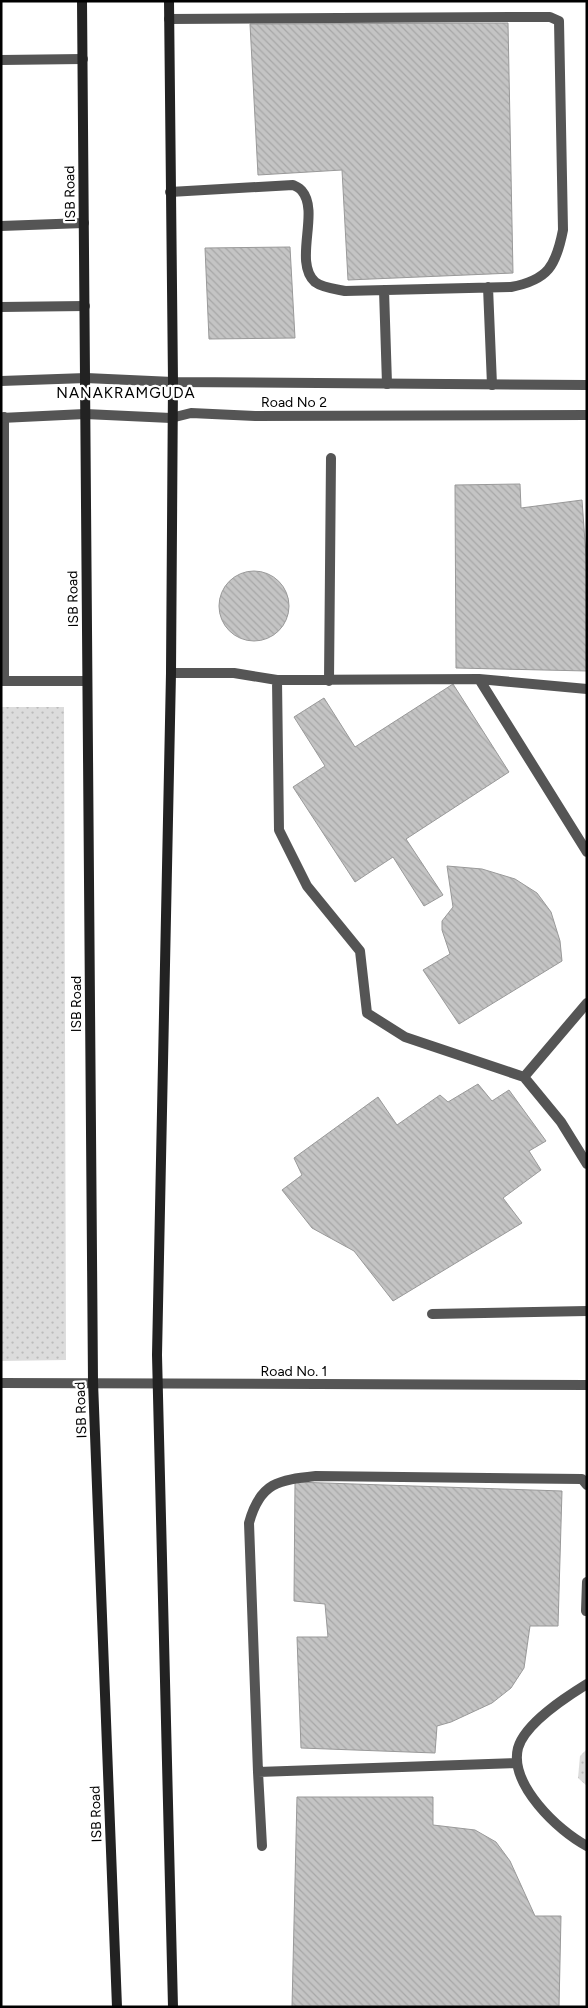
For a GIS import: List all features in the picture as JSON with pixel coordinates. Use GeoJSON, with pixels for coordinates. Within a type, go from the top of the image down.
{"type":"FeatureCollection","features":[{"type":"Feature","properties":{"kind":"main road","name":"ISB Road"},"geometry":{"type":"LineString","coordinates":[[82,1],[93,1382],[116,2007]]}},
{"type":"Feature","properties":{"kind":"main road"},"geometry":{"type":"LineString","coordinates":[[169,1],[173,382],[171,418],[171,673],[157,1355],[174,2007]]}},
{"type":"Feature","properties":{"kind":"street"},"geometry":{"type":"LineString","coordinates":[[169,19],[550,17],[558,21],[563,230],[554,263],[545,274],[530,284],[345,291],[315,282],[307,268],[307,202],[302,191],[292,185],[170,192]]}},
{"type":"Feature","properties":{"kind":"street"},"geometry":{"type":"LineString","coordinates":[[1,60],[82,58]]}},
{"type":"Feature","properties":{"kind":"street"},"geometry":{"type":"LineString","coordinates":[[1,226],[84,223]]}},
{"type":"Feature","properties":{"kind":"street"},"geometry":{"type":"LineString","coordinates":[[488,287],[492,384]]}},
{"type":"Feature","properties":{"kind":"street"},"geometry":{"type":"LineString","coordinates":[[384,290],[387,384]]}},
{"type":"Feature","properties":{"kind":"street"},"geometry":{"type":"LineString","coordinates":[[1,308],[85,306]]}},
{"type":"Feature","properties":{"kind":"street","name":"Road No 2"},"geometry":{"type":"LineString","coordinates":[[1,381],[86,378],[173,382],[587,386]]}},
{"type":"Feature","properties":{"kind":"street","name":"Road No 2"},"geometry":{"type":"LineString","coordinates":[[3,417],[85,414],[171,418],[191,414],[255,416],[587,415]]}},
{"type":"Feature","properties":{"kind":"street"},"geometry":{"type":"LineString","coordinates":[[3,417],[3,681],[87,681]]}},
{"type":"Feature","properties":{"kind":"street"},"geometry":{"type":"LineString","coordinates":[[329,681],[331,458]]}},
{"type":"Feature","properties":{"kind":"street"},"geometry":{"type":"LineString","coordinates":[[171,673],[234,673],[277,680],[479,679],[587,689]]}},
{"type":"Feature","properties":{"kind":"street"},"geometry":{"type":"LineString","coordinates":[[479,679],[587,852]]}},
{"type":"Feature","properties":{"kind":"street"},"geometry":{"type":"LineString","coordinates":[[277,680],[279,830],[307,886],[360,950],[367,1013],[405,1036],[524,1077],[562,1122],[587,1164]]}},
{"type":"Feature","properties":{"kind":"street"},"geometry":{"type":"LineString","coordinates":[[524,1077],[587,1003]]}},
{"type":"Feature","properties":{"kind":"street"},"geometry":{"type":"LineString","coordinates":[[432,1314],[587,1312]]}},
{"type":"Feature","properties":{"kind":"street","name":"Road No. 1"},"geometry":{"type":"LineString","coordinates":[[1,1383],[587,1385]]}},
{"type":"Feature","properties":{"kind":"street"},"geometry":{"type":"LineString","coordinates":[[262,1846],[249,1523],[257,1500],[269,1488],[285,1479],[316,1476],[582,1479],[587,1485]]}},
{"type":"Feature","properties":{"kind":"street"},"geometry":{"type":"LineString","coordinates":[[586,1611],[587,1582]]}},
{"type":"Feature","properties":{"kind":"street"},"geometry":{"type":"LineString","coordinates":[[587,1684],[555,1704],[528,1731],[518,1747],[517,1763],[533,1798],[542,1810],[566,1833],[587,1846]]}},
{"type":"Feature","properties":{"kind":"street"},"geometry":{"type":"LineString","coordinates":[[258,1772],[517,1763]]}},
{"type":"Feature","properties":{"kind":"shaded area"},"geometry":{"type":"Polygon","coordinates":[[[1,707],[64,707],[66,1360],[1,1361],[1,707]]]}},
{"type":"Feature","properties":{"kind":"shaded area"},"geometry":{"type":"Polygon","coordinates":[[[587,1749],[587,1786],[578,1778],[580,1756],[587,1749]]]}},
{"type":"Feature","properties":{"kind":"building"},"geometry":{"type":"Polygon","coordinates":[[[508,23],[513,273],[348,280],[342,170],[258,175],[250,24],[508,23]]]}},
{"type":"Feature","properties":{"kind":"building"},"geometry":{"type":"Polygon","coordinates":[[[290,247],[295,338],[209,339],[205,248],[290,247]]]}},
{"type":"Feature","properties":{"kind":"building"},"geometry":{"type":"Polygon","coordinates":[[[520,484],[521,508],[582,500],[587,570],[587,671],[456,668],[455,485],[520,484]]]}},
{"type":"Feature","properties":{"kind":"building"},"geometry":{"type":"Polygon","coordinates":[[[247,571],[261,571],[274,577],[283,586],[289,599],[287,619],[279,631],[261,641],[247,641],[234,635],[225,626],[219,613],[219,599],[225,586],[234,577],[247,571]]]}},
{"type":"Feature","properties":{"kind":"building"},"geometry":{"type":"Polygon","coordinates":[[[453,684],[509,772],[406,839],[443,895],[424,906],[393,857],[355,882],[293,787],[325,766],[294,717],[324,698],[355,747],[453,684]]]}},
{"type":"Feature","properties":{"kind":"building"},"geometry":{"type":"Polygon","coordinates":[[[447,866],[482,869],[515,879],[537,893],[551,912],[560,941],[562,961],[459,1024],[423,970],[450,954],[442,930],[442,921],[453,907],[447,866]]]}},
{"type":"Feature","properties":{"kind":"building"},"geometry":{"type":"Polygon","coordinates":[[[478,1084],[492,1101],[509,1090],[546,1141],[529,1151],[541,1170],[503,1198],[522,1223],[393,1301],[354,1251],[312,1228],[282,1190],[302,1175],[294,1158],[378,1097],[397,1125],[440,1095],[448,1102],[478,1084]]]}},
{"type":"Feature","properties":{"kind":"building"},"geometry":{"type":"Polygon","coordinates":[[[295,1482],[562,1491],[558,1626],[530,1626],[524,1668],[511,1688],[492,1703],[451,1722],[437,1726],[435,1753],[301,1748],[297,1637],[328,1637],[325,1604],[294,1601],[295,1482]]]}},
{"type":"Feature","properties":{"kind":"building"},"geometry":{"type":"Polygon","coordinates":[[[297,1797],[433,1797],[433,1825],[475,1830],[496,1842],[510,1861],[535,1916],[561,1916],[559,2007],[292,2007],[297,1797]]]}},
{"type":"Feature","properties":{"kind":"district","name":"NANAKRAMGUDA"},"geometry":{"type":"Point","coordinates":[126,393]}}]}
